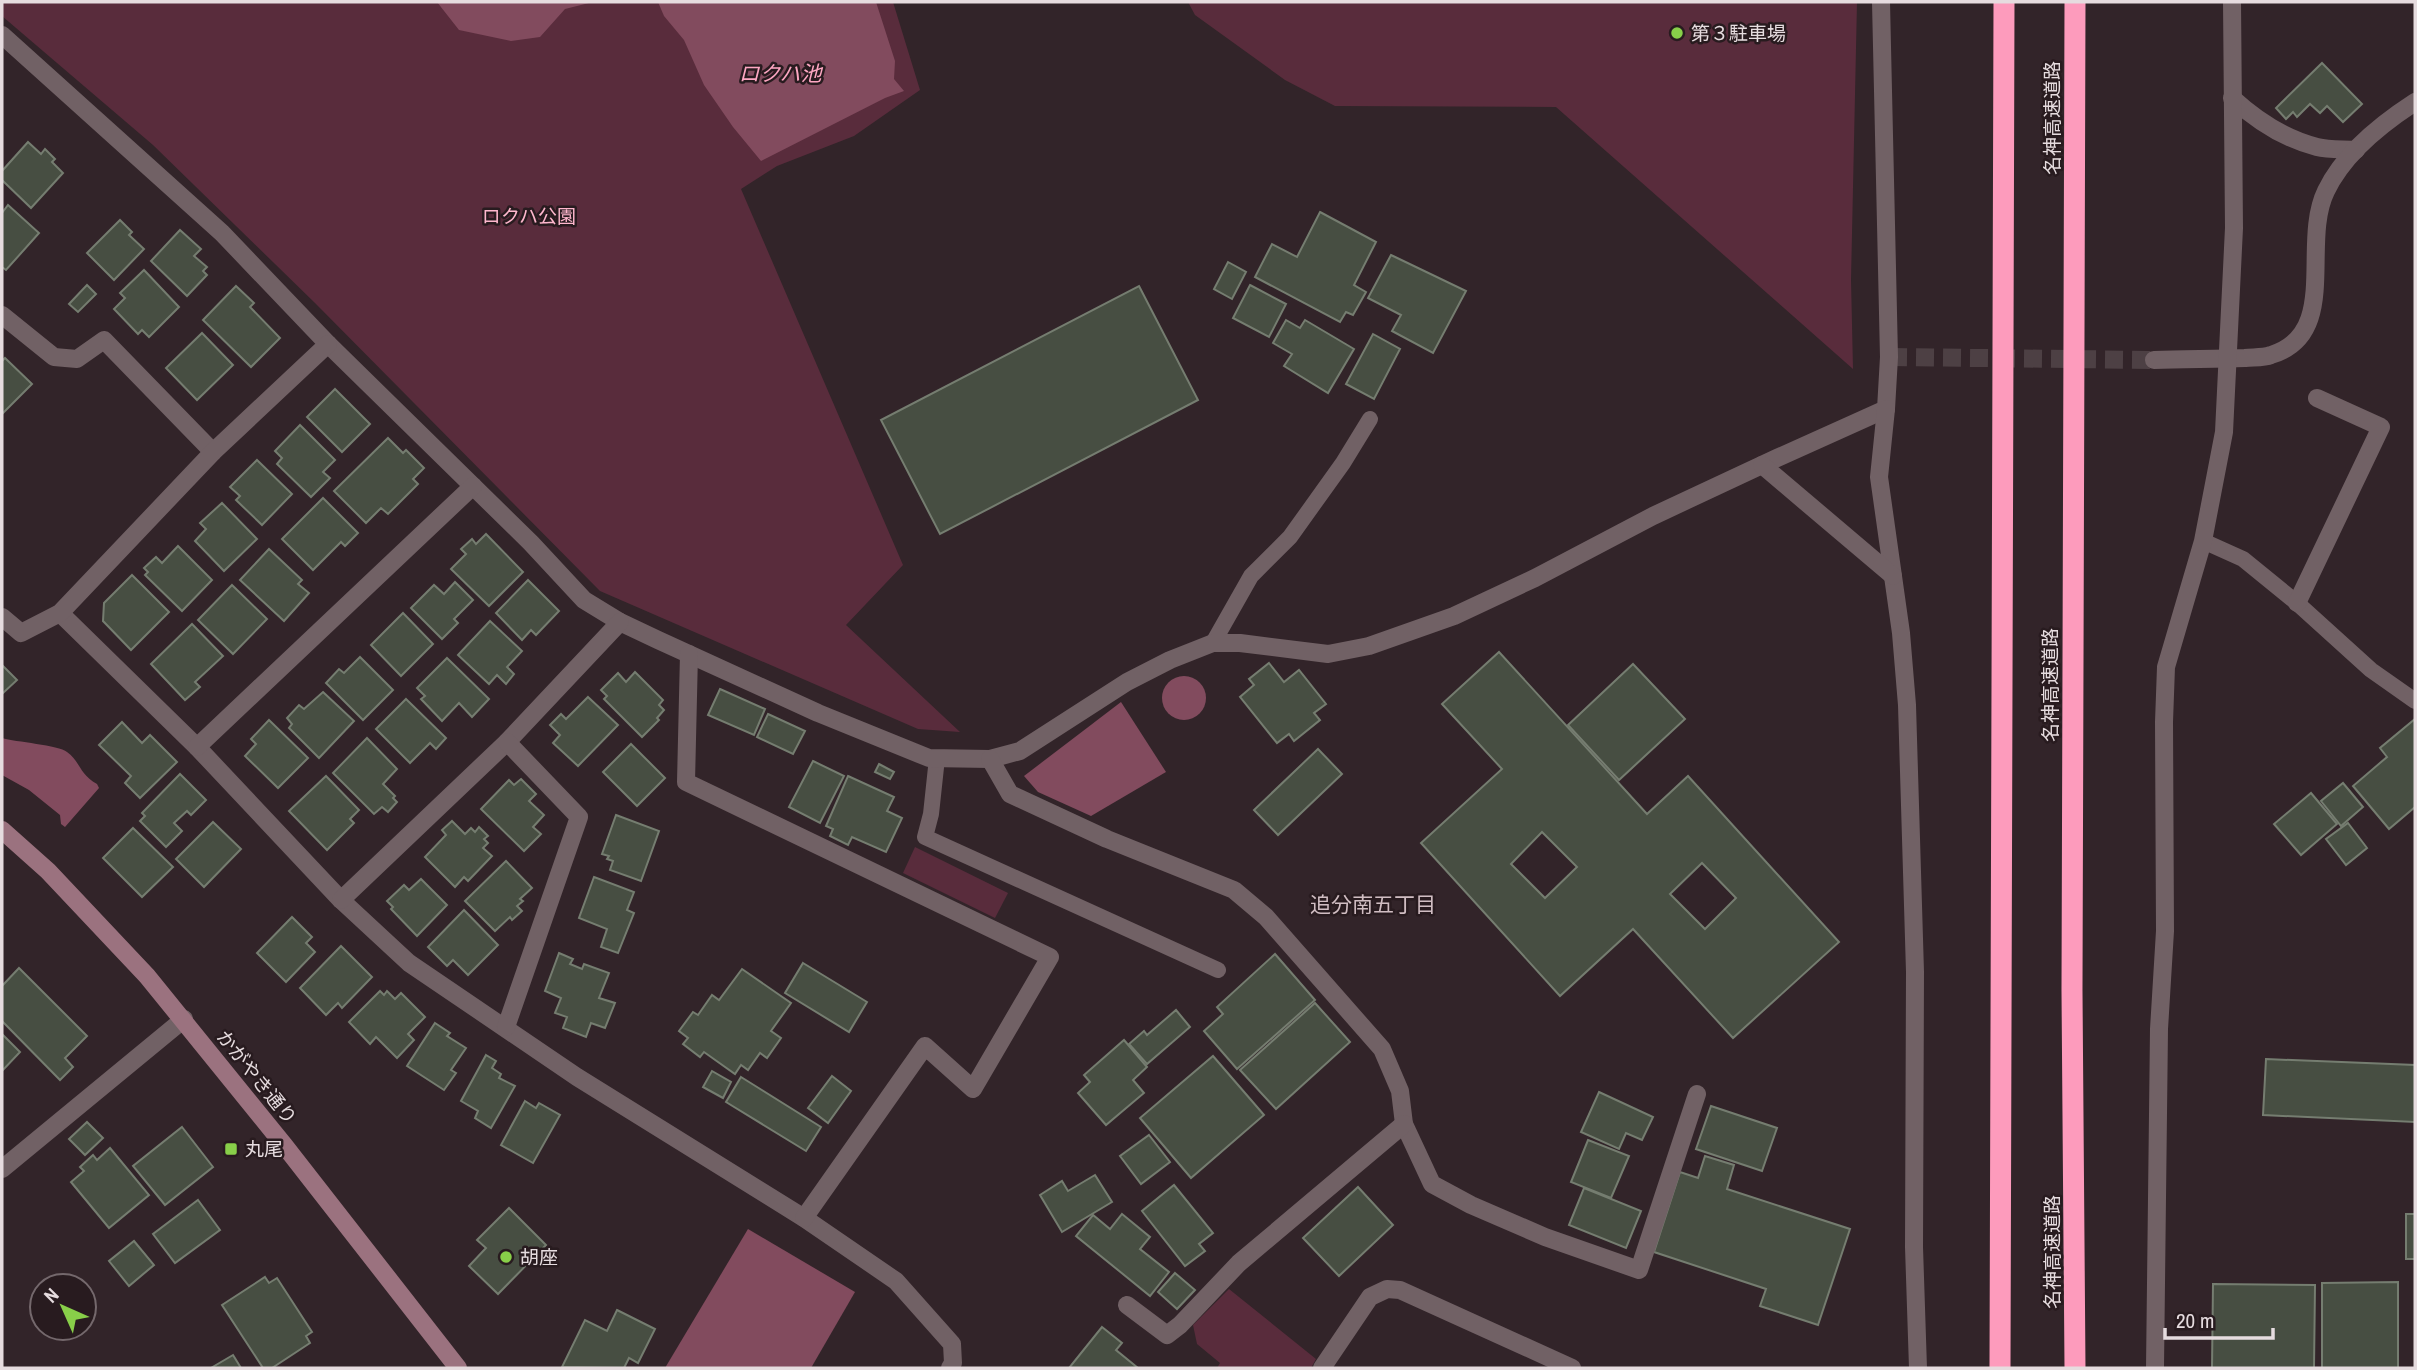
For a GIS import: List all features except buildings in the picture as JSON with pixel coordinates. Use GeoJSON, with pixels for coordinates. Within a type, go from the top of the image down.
{"type":"FeatureCollection","features":[{"type":"Feature","properties":{"kind":"highway"},"geometry":{"type":"LineString","coordinates":[[2000,1368],[2004,2]]}},
{"type":"Feature","properties":{"kind":"highway","name":"名神高速道路"},"geometry":{"type":"LineString","coordinates":[[2074,2],[2072,991],[2075,1368]]}},
{"type":"Feature","properties":{"kind":"street"},"geometry":{"type":"LineString","coordinates":[[1881,2],[1889,357],[1879,477],[1901,634],[1908,732],[1915,972],[1914,1247],[1918,1368]]}},
{"type":"Feature","properties":{"kind":"street"},"geometry":{"type":"LineString","coordinates":[[2155,1368],[2159,1029],[2165,931],[2166,667],[2203,541],[2224,432],[2234,228],[2232,2]]}},
{"type":"Feature","properties":{"kind":"street"},"geometry":{"type":"LineString","coordinates":[[2,35],[222,233],[328,344],[531,543],[584,600],[620,622],[689,654],[878,739],[929,758],[990,759],[1020,751],[1127,682],[1170,660],[1213,643],[1240,643],[1328,654],[1369,646],[1454,616],[1496,598],[1653,516],[1886,409]]}},
{"type":"Feature","properties":{"kind":"street"},"geometry":{"type":"LineString","coordinates":[[2232,98],[2248,113],[2283,135],[2319,148],[2356,150]]}},
{"type":"Feature","properties":{"kind":"street"},"geometry":{"type":"LineString","coordinates":[[2154,360],[2270,356],[2289,347],[2304,333],[2314,308],[2314,246],[2318,211],[2336,173],[2382,126],[2415,102]]}},
{"type":"Feature","properties":{"kind":"street"},"geometry":{"type":"LineString","coordinates":[[2,315],[54,358],[77,359],[104,340],[213,452]]}},
{"type":"Feature","properties":{"kind":"street"},"geometry":{"type":"LineString","coordinates":[[2,617],[21,633],[60,613],[213,452],[328,344]]}},
{"type":"Feature","properties":{"kind":"street"},"geometry":{"type":"LineString","coordinates":[[2297,603],[2381,427],[2317,398]]}},
{"type":"Feature","properties":{"kind":"street"},"geometry":{"type":"LineString","coordinates":[[1762,465],[1893,576]]}},
{"type":"Feature","properties":{"kind":"street"},"geometry":{"type":"LineString","coordinates":[[197,747],[473,486]]}},
{"type":"Feature","properties":{"kind":"street"},"geometry":{"type":"LineString","coordinates":[[60,613],[197,747],[341,900],[409,963],[577,1077],[804,1218],[897,1281],[952,1344],[953,1363],[950,1368]]}},
{"type":"Feature","properties":{"kind":"street"},"geometry":{"type":"LineString","coordinates":[[341,900],[507,742],[620,622]]}},
{"type":"Feature","properties":{"kind":"street"},"geometry":{"type":"LineString","coordinates":[[689,654],[686,782],[1050,957],[973,1090],[925,1046],[804,1218]]}},
{"type":"Feature","properties":{"kind":"street"},"geometry":{"type":"LineString","coordinates":[[506,1027],[579,817],[507,742]]}},
{"type":"Feature","properties":{"kind":"street"},"geometry":{"type":"LineString","coordinates":[[990,759],[1010,794],[1118,844],[1234,890],[1266,917],[1382,1049],[1400,1091],[1404,1124],[1433,1184],[1471,1205],[1545,1237],[1639,1270],[1697,1094]]}},
{"type":"Feature","properties":{"kind":"street","name":"かがやき通り"},"geometry":{"type":"LineString","coordinates":[[2,830],[94,918],[184,1019],[458,1368]]}},
{"type":"Feature","properties":{"kind":"street"},"geometry":{"type":"LineString","coordinates":[[2,1169],[184,1019]]}},
{"type":"Feature","properties":{"kind":"street"},"geometry":{"type":"LineString","coordinates":[[1127,1305],[1167,1335],[1180,1325],[1239,1263],[1404,1124]]}},
{"type":"Feature","properties":{"kind":"street"},"geometry":{"type":"LineString","coordinates":[[1322,1368],[1370,1297],[1387,1289],[1400,1290],[1572,1368]]}},
{"type":"Feature","properties":{"kind":"lane"},"geometry":{"type":"LineString","coordinates":[[1213,643],[1251,576],[1290,537],[1343,463],[1370,419]]}},
{"type":"Feature","properties":{"kind":"lane"},"geometry":{"type":"LineString","coordinates":[[2203,541],[2243,559],[2297,603],[2371,670],[2415,701]]}},
{"type":"Feature","properties":{"kind":"lane"},"geometry":{"type":"LineString","coordinates":[[937,758],[931,814],[925,837],[1218,970]]}},
{"type":"Feature","properties":{"kind":"green space","name":"ロクハ公園"},"geometry":{"type":"Polygon","coordinates":[[[2,2],[893,2],[920,90],[854,136],[777,166],[741,189],[903,565],[846,625],[960,732],[918,729],[600,591],[315,303],[153,145],[2,16],[2,2]]]}},
{"type":"Feature","properties":{"kind":"green space"},"geometry":{"type":"Polygon","coordinates":[[[1188,2],[1857,2],[1851,280],[1853,369],[1556,107],[1335,106],[1285,80],[1195,15],[1188,2]]]}},
{"type":"Feature","properties":{"kind":"green space"},"geometry":{"type":"Polygon","coordinates":[[[915,847],[1008,893],[995,918],[903,873],[915,847]]]}},
{"type":"Feature","properties":{"kind":"green space"},"geometry":{"type":"Polygon","coordinates":[[[1229,1289],[1316,1359],[1311,1368],[1217,1368],[1220,1363],[1197,1344],[1193,1325],[1229,1289]]]}},
{"type":"Feature","properties":{"kind":"water"},"geometry":{"type":"Polygon","coordinates":[[[437,2],[593,2],[565,9],[540,37],[511,41],[459,30],[437,2]]]}},
{"type":"Feature","properties":{"kind":"water","name":"ロクハ池"},"geometry":{"type":"Polygon","coordinates":[[[658,2],[876,2],[895,61],[894,79],[904,91],[761,161],[704,85],[684,40],[664,16],[658,2]]]}},
{"type":"Feature","properties":{"kind":"water"},"geometry":{"type":"Polygon","coordinates":[[[1184,676],[1199,683],[1206,698],[1199,713],[1184,720],[1169,713],[1162,698],[1169,683],[1184,676]]]}},
{"type":"Feature","properties":{"kind":"water"},"geometry":{"type":"Polygon","coordinates":[[[1121,702],[1166,772],[1091,816],[1038,792],[1024,776],[1121,702]]]}},
{"type":"Feature","properties":{"kind":"water"},"geometry":{"type":"Polygon","coordinates":[[[2,738],[67,752],[99,788],[65,827],[61,824],[60,815],[29,790],[2,775],[2,738]]]}},
{"type":"Feature","properties":{"kind":"water"},"geometry":{"type":"Polygon","coordinates":[[[748,1229],[855,1292],[811,1368],[665,1368],[748,1229]]]}},
{"type":"Feature","properties":{"kind":"tunnel"},"geometry":{"type":"LineString","coordinates":[[1889,357],[2154,360]]}},
{"type":"Feature","properties":{"kind":"place","name":"第３駐車場"},"geometry":{"type":"Point","coordinates":[1677,33]}},
{"type":"Feature","properties":{"kind":"place","name":"丸尾"},"geometry":{"type":"Point","coordinates":[231,1149]}},
{"type":"Feature","properties":{"kind":"place","name":"胡座"},"geometry":{"type":"Point","coordinates":[506,1257]}},
{"type":"Feature","properties":{"kind":"district","name":"追分南五丁目"},"geometry":{"type":"Point","coordinates":[1373,904]}}]}
